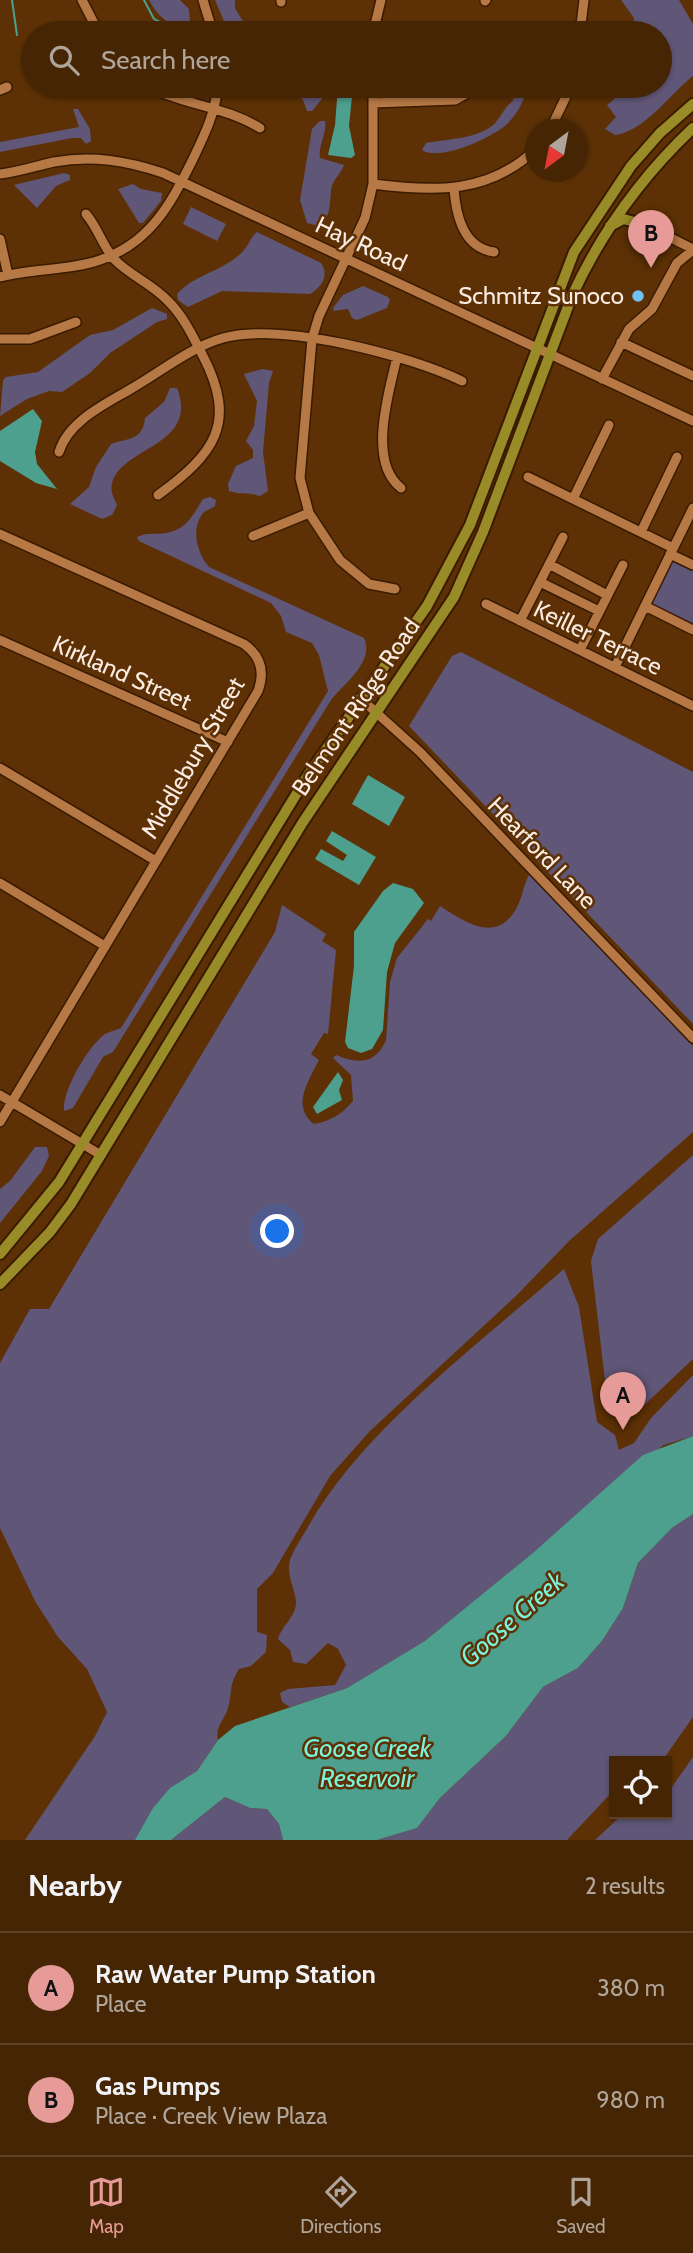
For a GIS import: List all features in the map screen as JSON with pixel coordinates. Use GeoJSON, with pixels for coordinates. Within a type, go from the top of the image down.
{"type":"FeatureCollection","features":[{"type":"Feature","properties":{"kind":"main road","name":"Belmont Ridge Road"},"geometry":{"type":"LineString","coordinates":[[0,1254],[35,1215],[83,1144],[259,855],[360,698],[426,606],[458,549],[574,251],[631,166],[660,133],[693,104]]}},
{"type":"Feature","properties":{"kind":"main road","name":"Belmont Ridge Road"},"geometry":{"type":"LineString","coordinates":[[0,1284],[50,1232],[101,1155],[376,711],[427,641],[463,579],[576,287],[606,230],[646,176],[693,128]]}},
{"type":"Feature","properties":{"kind":"main road"},"geometry":{"type":"LineString","coordinates":[[606,230],[616,221],[623,219],[643,224]]}},
{"type":"Feature","properties":{"kind":"main road"},"geometry":{"type":"LineString","coordinates":[[259,855],[254,873],[264,888]]}},
{"type":"Feature","properties":{"kind":"street"},"geometry":{"type":"LineString","coordinates":[[82,0],[93,21]]}},
{"type":"Feature","properties":{"kind":"street"},"geometry":{"type":"LineString","coordinates":[[203,0],[210,21]]}},
{"type":"Feature","properties":{"kind":"street"},"geometry":{"type":"LineString","coordinates":[[376,21],[381,0]]}},
{"type":"Feature","properties":{"kind":"street"},"geometry":{"type":"LineString","coordinates":[[581,21],[584,0]]}},
{"type":"Feature","properties":{"kind":"street"},"geometry":{"type":"LineString","coordinates":[[179,98],[232,112],[260,128]]}},
{"type":"Feature","properties":{"kind":"street"},"geometry":{"type":"LineString","coordinates":[[0,239],[4,276],[83,264],[111,256],[135,242],[155,225],[170,205],[215,107],[216,98]]}},
{"type":"Feature","properties":{"kind":"street"},"geometry":{"type":"LineString","coordinates":[[373,98],[373,184],[365,218],[345,258],[312,339],[300,461],[309,513],[328,546],[359,577],[380,588],[396,589]]}},
{"type":"Feature","properties":{"kind":"street"},"geometry":{"type":"LineString","coordinates":[[373,103],[458,98]]}},
{"type":"Feature","properties":{"kind":"street"},"geometry":{"type":"LineString","coordinates":[[556,119],[566,98]]}},
{"type":"Feature","properties":{"kind":"street"},"geometry":{"type":"LineString","coordinates":[[373,184],[454,189],[497,176],[525,157]]}},
{"type":"Feature","properties":{"kind":"street","name":"Hay Road"},"geometry":{"type":"LineString","coordinates":[[0,174],[58,161],[95,158],[134,164],[182,181],[693,421]]}},
{"type":"Feature","properties":{"kind":"street"},"geometry":{"type":"LineString","coordinates":[[454,189],[458,217],[469,239],[481,250],[494,252]]}},
{"type":"Feature","properties":{"kind":"street"},"geometry":{"type":"LineString","coordinates":[[86,214],[97,227],[111,256],[168,300],[186,324],[212,374],[218,395],[216,431],[199,463],[158,495]]}},
{"type":"Feature","properties":{"kind":"street"},"geometry":{"type":"LineString","coordinates":[[603,379],[634,322],[652,309],[677,263],[693,249],[643,224]]}},
{"type":"Feature","properties":{"kind":"street"},"geometry":{"type":"LineString","coordinates":[[0,339],[30,339],[76,321]]}},
{"type":"Feature","properties":{"kind":"street"},"geometry":{"type":"LineString","coordinates":[[59,452],[68,433],[92,414],[199,349],[224,338],[251,332],[282,333],[397,357],[426,365],[463,381]]}},
{"type":"Feature","properties":{"kind":"street"},"geometry":{"type":"LineString","coordinates":[[621,342],[693,376]]}},
{"type":"Feature","properties":{"kind":"street"},"geometry":{"type":"LineString","coordinates":[[397,357],[385,413],[383,442],[390,478],[401,488]]}},
{"type":"Feature","properties":{"kind":"street"},"geometry":{"type":"LineString","coordinates":[[573,499],[609,425]]}},
{"type":"Feature","properties":{"kind":"street"},"geometry":{"type":"LineString","coordinates":[[640,532],[677,457]]}},
{"type":"Feature","properties":{"kind":"street"},"geometry":{"type":"LineString","coordinates":[[528,477],[640,532],[693,565]]}},
{"type":"Feature","properties":{"kind":"street"},"geometry":{"type":"LineString","coordinates":[[615,667],[693,508]]}},
{"type":"Feature","properties":{"kind":"street"},"geometry":{"type":"LineString","coordinates":[[253,536],[309,513]]}},
{"type":"Feature","properties":{"kind":"street","name":"Middlebury Street"},"geometry":{"type":"LineString","coordinates":[[0,534],[251,649],[261,666],[261,684],[228,742],[0,1122]]}},
{"type":"Feature","properties":{"kind":"street"},"geometry":{"type":"LineString","coordinates":[[520,621],[563,537]]}},
{"type":"Feature","properties":{"kind":"street"},"geometry":{"type":"LineString","coordinates":[[549,564],[607,595]]}},
{"type":"Feature","properties":{"kind":"street"},"geometry":{"type":"LineString","coordinates":[[580,650],[623,565]]}},
{"type":"Feature","properties":{"kind":"street"},"geometry":{"type":"LineString","coordinates":[[541,582],[599,611]]}},
{"type":"Feature","properties":{"kind":"street","name":"Keiller Terrace"},"geometry":{"type":"LineString","coordinates":[[486,604],[693,706]]}},
{"type":"Feature","properties":{"kind":"street"},"geometry":{"type":"LineString","coordinates":[[645,606],[693,630]]}},
{"type":"Feature","properties":{"kind":"street","name":"Kirkland Street"},"geometry":{"type":"LineString","coordinates":[[0,640],[228,742]]}},
{"type":"Feature","properties":{"kind":"street","name":"Hearford Lane"},"geometry":{"type":"LineString","coordinates":[[360,698],[428,761],[693,1038]]}},
{"type":"Feature","properties":{"kind":"street"},"geometry":{"type":"LineString","coordinates":[[0,768],[156,861]]}},
{"type":"Feature","properties":{"kind":"street"},"geometry":{"type":"LineString","coordinates":[[0,883],[105,946]]}},
{"type":"Feature","properties":{"kind":"street"},"geometry":{"type":"LineString","coordinates":[[0,1095],[101,1155]]}},
{"type":"Feature","properties":{"kind":"shaded area"},"geometry":{"type":"Polygon","coordinates":[[[149,0],[180,0],[189,9],[190,21],[168,21],[149,0]]]}},
{"type":"Feature","properties":{"kind":"shaded area"},"geometry":{"type":"Polygon","coordinates":[[[215,0],[235,0],[235,8],[243,21],[224,21],[215,0]]]}},
{"type":"Feature","properties":{"kind":"shaded area"},"geometry":{"type":"Polygon","coordinates":[[[621,0],[679,0],[693,24],[693,76],[672,96],[672,21],[634,21],[621,0]]]}},
{"type":"Feature","properties":{"kind":"shaded area"},"geometry":{"type":"Polygon","coordinates":[[[300,98],[323,98],[312,111],[307,111],[300,98]]]}},
{"type":"Feature","properties":{"kind":"shaded area"},"geometry":{"type":"Polygon","coordinates":[[[514,98],[524,98],[511,120],[500,130],[478,142],[440,153],[422,150],[426,143],[469,136],[485,130],[498,120],[514,98]]]}},
{"type":"Feature","properties":{"kind":"shaded area"},"geometry":{"type":"Polygon","coordinates":[[[615,98],[669,98],[637,127],[615,135],[605,129],[616,117],[607,105],[615,98]]]}},
{"type":"Feature","properties":{"kind":"shaded area"},"geometry":{"type":"Polygon","coordinates":[[[73,109],[78,109],[90,129],[91,141],[86,144],[81,138],[72,138],[0,152],[0,142],[79,127],[73,109]]]}},
{"type":"Feature","properties":{"kind":"shaded area"},"geometry":{"type":"Polygon","coordinates":[[[320,121],[325,121],[325,126],[320,158],[344,165],[332,186],[328,213],[322,227],[307,223],[300,200],[312,129],[320,121]]]}},
{"type":"Feature","properties":{"kind":"shaded area"},"geometry":{"type":"Polygon","coordinates":[[[64,173],[70,175],[70,180],[56,186],[37,208],[14,185],[64,173]]]}},
{"type":"Feature","properties":{"kind":"shaded area"},"geometry":{"type":"Polygon","coordinates":[[[133,184],[141,189],[162,193],[161,201],[143,223],[139,223],[118,189],[133,184]]]}},
{"type":"Feature","properties":{"kind":"shaded area"},"geometry":{"type":"Polygon","coordinates":[[[191,207],[226,224],[217,241],[183,224],[191,207]]]}},
{"type":"Feature","properties":{"kind":"shaded area"},"geometry":{"type":"Polygon","coordinates":[[[257,232],[321,263],[325,272],[321,285],[310,294],[222,291],[188,307],[178,300],[177,294],[184,287],[237,257],[257,232]]]}},
{"type":"Feature","properties":{"kind":"shaded area"},"geometry":{"type":"Polygon","coordinates":[[[363,286],[388,297],[390,300],[387,308],[357,320],[352,318],[348,309],[334,311],[333,308],[343,295],[363,286]]]}},
{"type":"Feature","properties":{"kind":"shaded area"},"geometry":{"type":"Polygon","coordinates":[[[152,308],[167,314],[167,319],[157,322],[110,353],[90,373],[62,392],[49,391],[27,399],[0,416],[3,380],[6,377],[38,372],[90,335],[113,330],[152,308]]]}},
{"type":"Feature","properties":{"kind":"shaded area"},"geometry":{"type":"Polygon","coordinates":[[[263,369],[273,371],[269,383],[263,452],[268,491],[260,496],[229,491],[228,484],[236,466],[253,458],[253,450],[246,441],[254,426],[257,401],[244,374],[263,369]]]}},
{"type":"Feature","properties":{"kind":"shaded area"},"geometry":{"type":"Polygon","coordinates":[[[170,388],[177,388],[181,407],[178,422],[169,434],[118,472],[112,484],[117,505],[112,515],[102,519],[70,504],[89,487],[96,467],[111,444],[138,434],[145,418],[164,402],[170,388]]]}},
{"type":"Feature","properties":{"kind":"shaded area"},"geometry":{"type":"Polygon","coordinates":[[[210,497],[216,500],[215,506],[205,511],[196,529],[199,549],[209,567],[364,638],[365,655],[356,672],[331,700],[113,1052],[103,1057],[73,1108],[64,1111],[67,1092],[84,1058],[105,1034],[121,1028],[328,691],[319,655],[312,643],[286,632],[281,616],[271,603],[139,541],[137,537],[141,535],[179,529],[203,499],[210,497]]]}},
{"type":"Feature","properties":{"kind":"shaded area"},"geometry":{"type":"Polygon","coordinates":[[[670,554],[693,565],[693,630],[645,606],[670,554]]]}},
{"type":"Feature","properties":{"kind":"shaded area"},"geometry":{"type":"Polygon","coordinates":[[[461,652],[693,772],[693,1024],[409,726],[452,656],[461,652]]]}},
{"type":"Feature","properties":{"kind":"shaded area"},"geometry":{"type":"Polygon","coordinates":[[[530,873],[693,1046],[693,1132],[569,1241],[518,1294],[370,1431],[330,1476],[273,1573],[257,1589],[257,1632],[267,1635],[266,1652],[251,1666],[239,1669],[232,1685],[228,1708],[219,1727],[218,1740],[197,1771],[135,1840],[25,1840],[95,1736],[107,1712],[87,1669],[58,1637],[35,1601],[0,1528],[0,1363],[30,1309],[49,1309],[275,932],[282,905],[326,934],[322,941],[336,950],[328,1034],[324,1033],[311,1054],[319,1060],[304,1094],[304,1110],[314,1124],[336,1116],[353,1101],[351,1075],[333,1058],[336,1055],[352,1060],[365,1060],[382,1048],[386,1040],[390,982],[397,958],[428,919],[431,921],[440,906],[480,927],[499,926],[508,920],[516,909],[530,873]]]}},
{"type":"Feature","properties":{"kind":"shaded area"},"geometry":{"type":"Polygon","coordinates":[[[35,1147],[47,1147],[49,1156],[42,1171],[0,1223],[0,1189],[10,1181],[35,1147]]]}},
{"type":"Feature","properties":{"kind":"shaded area"},"geometry":{"type":"Polygon","coordinates":[[[693,1155],[693,1359],[638,1411],[629,1413],[610,1407],[607,1398],[591,1261],[598,1239],[693,1155]]]}},
{"type":"Feature","properties":{"kind":"shaded area"},"geometry":{"type":"Polygon","coordinates":[[[564,1269],[579,1307],[597,1422],[615,1435],[619,1450],[634,1443],[651,1418],[693,1375],[693,1436],[664,1445],[426,1641],[347,1688],[290,1707],[282,1702],[280,1693],[288,1689],[335,1685],[346,1665],[338,1649],[328,1643],[306,1664],[293,1662],[290,1650],[278,1639],[296,1602],[289,1571],[290,1560],[331,1491],[390,1422],[460,1357],[564,1269]]]}},
{"type":"Feature","properties":{"kind":"shaded area"},"geometry":{"type":"Polygon","coordinates":[[[693,1514],[693,1717],[666,1756],[609,1756],[609,1795],[567,1840],[377,1840],[417,1828],[440,1798],[506,1736],[543,1687],[578,1668],[602,1641],[623,1608],[638,1563],[672,1528],[693,1514]]]}},
{"type":"Feature","properties":{"kind":"shaded area"},"geometry":{"type":"Polygon","coordinates":[[[693,1757],[693,1840],[595,1840],[618,1819],[672,1819],[672,1787],[693,1757]]]}},
{"type":"Feature","properties":{"kind":"shaded area"},"geometry":{"type":"Polygon","coordinates":[[[225,1797],[250,1808],[267,1809],[279,1824],[283,1840],[171,1840],[225,1797]]]}},
{"type":"Feature","properties":{"kind":"water"},"geometry":{"type":"Polygon","coordinates":[[[337,98],[352,98],[349,126],[355,155],[351,158],[328,155],[335,125],[337,98]]]}},
{"type":"Feature","properties":{"kind":"water"},"geometry":{"type":"Polygon","coordinates":[[[33,409],[42,421],[35,452],[37,464],[57,489],[36,483],[0,461],[0,431],[33,409]]]}},
{"type":"Feature","properties":{"kind":"water"},"geometry":{"type":"Polygon","coordinates":[[[368,775],[405,797],[389,826],[352,804],[368,775]]]}},
{"type":"Feature","properties":{"kind":"water"},"geometry":{"type":"Polygon","coordinates":[[[332,831],[376,857],[359,885],[315,859],[321,849],[343,861],[347,855],[326,841],[332,831]]]}},
{"type":"Feature","properties":{"kind":"water"},"geometry":{"type":"Polygon","coordinates":[[[393,883],[413,889],[424,903],[395,943],[387,972],[383,1030],[372,1049],[361,1053],[348,1048],[345,1042],[354,966],[354,932],[383,891],[393,883]]]}},
{"type":"Feature","properties":{"kind":"water"},"geometry":{"type":"Polygon","coordinates":[[[338,1072],[343,1080],[339,1090],[342,1100],[317,1114],[313,1107],[338,1072]]]}},
{"type":"Feature","properties":{"kind":"water","name":"Goose Creek Reservoir"},"geometry":{"type":"Polygon","coordinates":[[[693,1436],[693,1514],[672,1528],[638,1563],[623,1608],[602,1641],[578,1668],[543,1687],[506,1736],[440,1798],[417,1828],[377,1840],[283,1840],[279,1824],[267,1809],[250,1808],[225,1797],[171,1840],[135,1840],[153,1808],[170,1788],[197,1771],[218,1740],[235,1726],[347,1688],[425,1641],[534,1552],[643,1455],[693,1436]]]}},
{"type":"Feature","properties":{"kind":"waterway"},"geometry":{"type":"LineString","coordinates":[[12,0],[17,35]]}},
{"type":"Feature","properties":{"kind":"waterway"},"geometry":{"type":"LineString","coordinates":[[144,0],[154,19],[158,21]]}},
{"type":"Feature","properties":{"kind":"place","name":"Gas Pumps"},"geometry":{"type":"Point","coordinates":[651,268]}},
{"type":"Feature","properties":{"kind":"place","name":"Schmitz Sunoco"},"geometry":{"type":"Point","coordinates":[638,296]}},
{"type":"Feature","properties":{"kind":"place","name":"Raw Water Pump Station"},"geometry":{"type":"Point","coordinates":[623,1430]}},
{"type":"Feature","properties":{"kind":"water label","name":"Goose Creek"},"geometry":{"type":"Point","coordinates":[512,1619]}}]}
